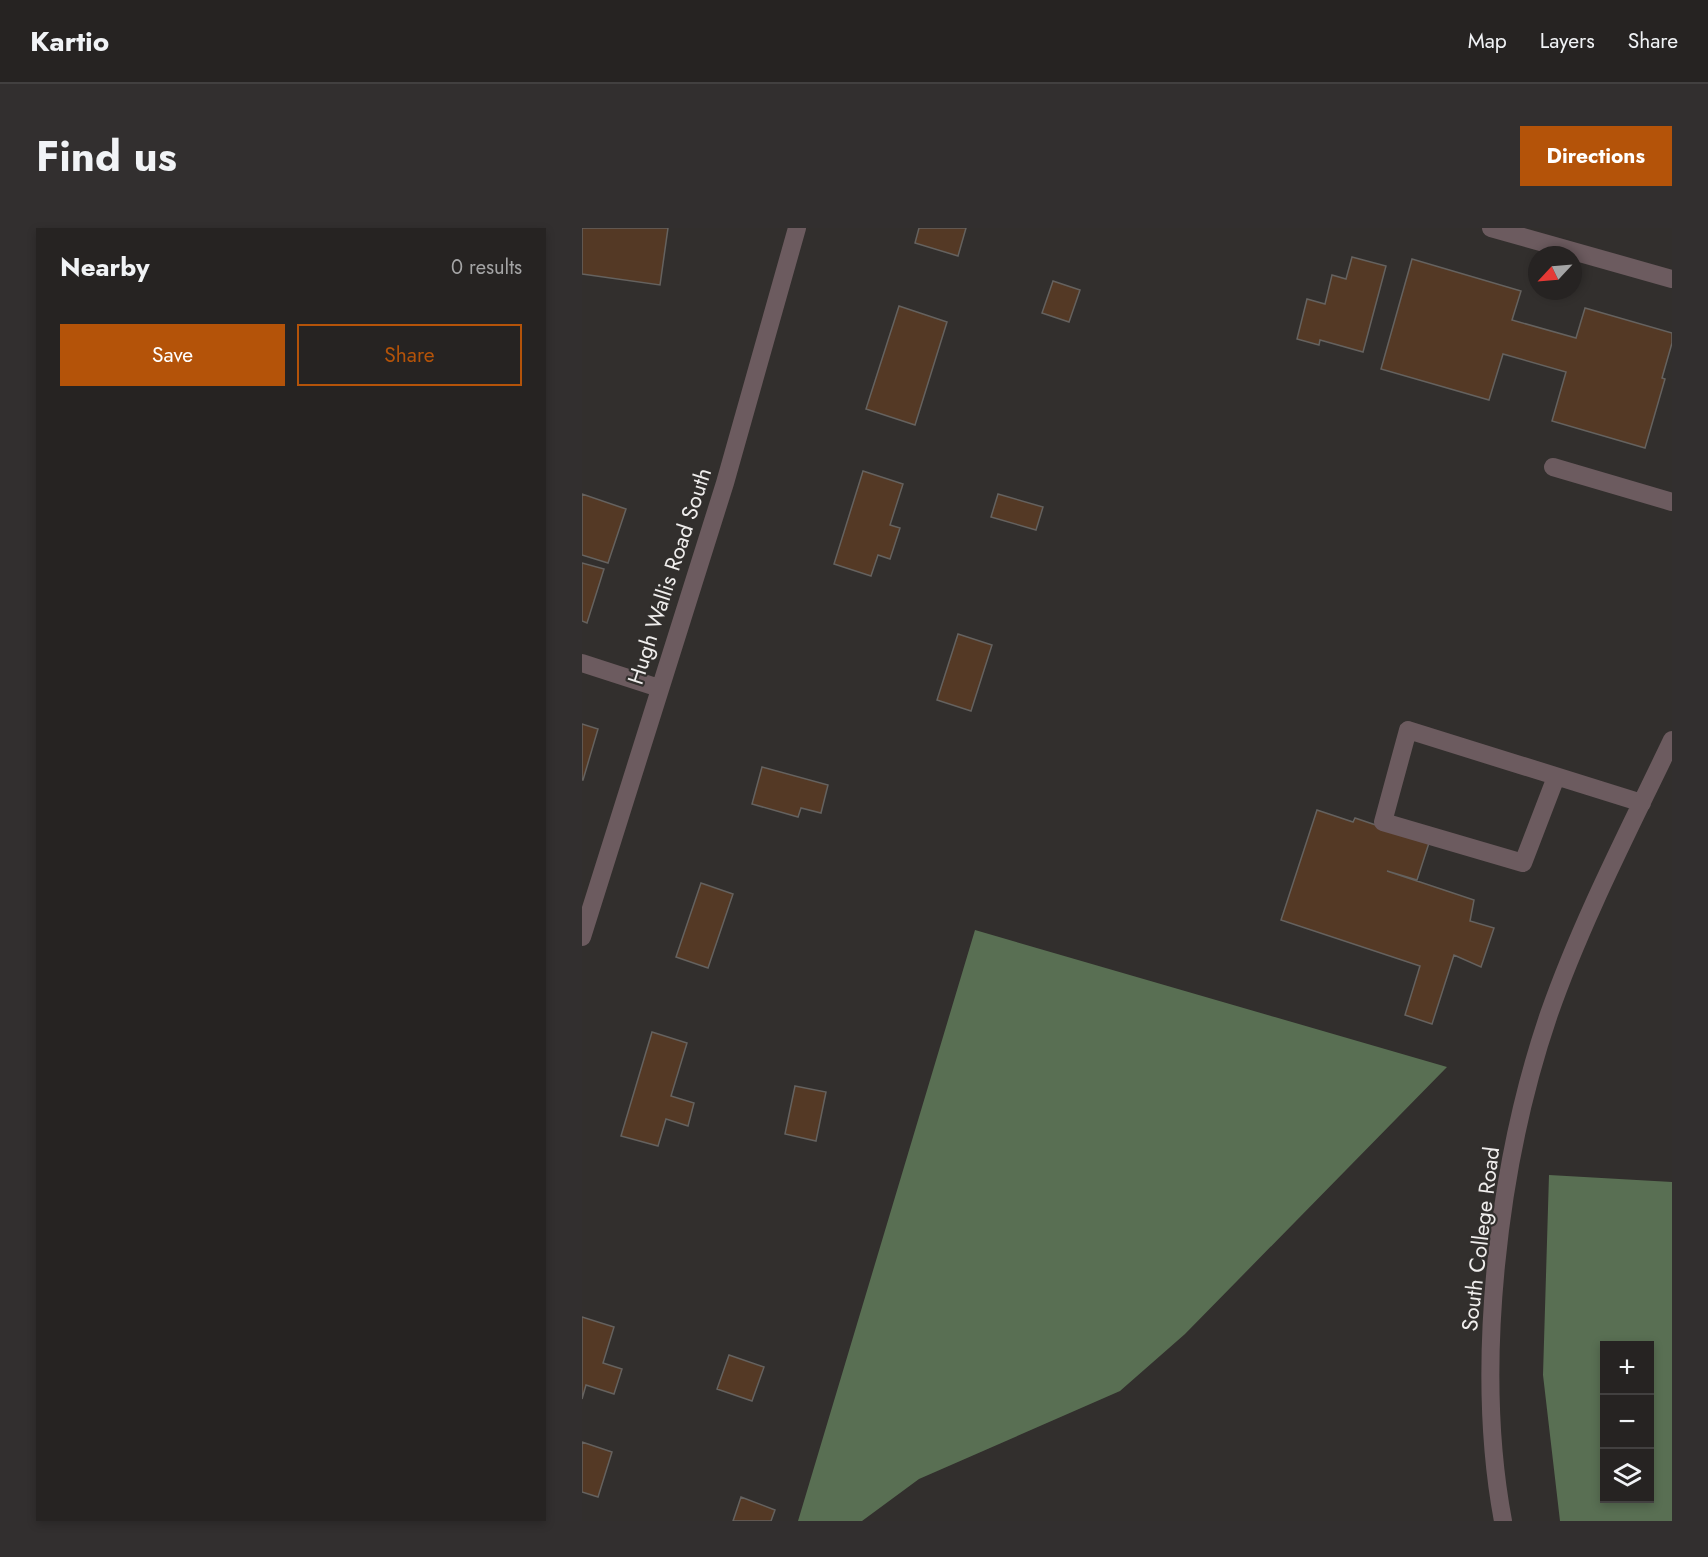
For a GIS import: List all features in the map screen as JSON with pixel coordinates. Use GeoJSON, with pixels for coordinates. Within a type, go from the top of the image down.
{"type":"FeatureCollection","features":[{"type":"Feature","properties":{"kind":"street","name":"Hugh Wallis Road South"},"geometry":{"type":"LineString","coordinates":[[582,938],[725,483],[797,228]]}},
{"type":"Feature","properties":{"kind":"street"},"geometry":{"type":"LineString","coordinates":[[1491,228],[1672,279]]}},
{"type":"Feature","properties":{"kind":"street"},"geometry":{"type":"LineString","coordinates":[[1553,466],[1672,502]]}},
{"type":"Feature","properties":{"kind":"street"},"geometry":{"type":"LineString","coordinates":[[582,663],[659,688]]}},
{"type":"Feature","properties":{"kind":"street"},"geometry":{"type":"LineString","coordinates":[[1556,777],[1523,863],[1383,822],[1408,730],[1642,803]]}},
{"type":"Feature","properties":{"kind":"street","name":"South College Road"},"geometry":{"type":"LineString","coordinates":[[1503,1521],[1491,1438],[1490,1381],[1505,1195],[1523,1102],[1549,1014],[1582,931],[1672,740]]}},
{"type":"Feature","properties":{"kind":"green space"},"geometry":{"type":"Polygon","coordinates":[[[975,930],[1447,1067],[1185,1334],[1120,1391],[919,1479],[862,1521],[798,1521],[975,930]]]}},
{"type":"Feature","properties":{"kind":"green space"},"geometry":{"type":"Polygon","coordinates":[[[1549,1175],[1672,1182],[1672,1521],[1560,1521],[1543,1375],[1549,1175]]]}},
{"type":"Feature","properties":{"kind":"building"},"geometry":{"type":"Polygon","coordinates":[[[582,228],[668,228],[660,285],[582,274],[582,228]]]}},
{"type":"Feature","properties":{"kind":"building"},"geometry":{"type":"Polygon","coordinates":[[[919,228],[966,228],[958,256],[915,243],[919,228]]]}},
{"type":"Feature","properties":{"kind":"building"},"geometry":{"type":"Polygon","coordinates":[[[1352,257],[1386,266],[1363,352],[1320,340],[1319,345],[1297,339],[1307,299],[1325,304],[1332,275],[1346,279],[1352,257]]]}},
{"type":"Feature","properties":{"kind":"building"},"geometry":{"type":"Polygon","coordinates":[[[1412,259],[1521,291],[1512,320],[1576,338],[1585,308],[1672,333],[1672,343],[1662,378],[1665,379],[1645,448],[1552,421],[1566,372],[1503,354],[1489,400],[1381,369],[1412,259]]]}},
{"type":"Feature","properties":{"kind":"building"},"geometry":{"type":"Polygon","coordinates":[[[1053,281],[1080,290],[1069,322],[1042,313],[1053,281]]]}},
{"type":"Feature","properties":{"kind":"building"},"geometry":{"type":"Polygon","coordinates":[[[899,306],[947,322],[915,425],[866,409],[899,306]]]}},
{"type":"Feature","properties":{"kind":"building"},"geometry":{"type":"Polygon","coordinates":[[[863,471],[903,484],[890,525],[900,528],[890,559],[878,555],[871,576],[834,564],[863,471]]]}},
{"type":"Feature","properties":{"kind":"building"},"geometry":{"type":"Polygon","coordinates":[[[582,494],[626,509],[608,563],[582,555],[582,494]]]}},
{"type":"Feature","properties":{"kind":"building"},"geometry":{"type":"Polygon","coordinates":[[[998,494],[1043,507],[1036,530],[991,517],[998,494]]]}},
{"type":"Feature","properties":{"kind":"building"},"geometry":{"type":"Polygon","coordinates":[[[582,563],[604,569],[587,623],[582,621],[582,563]]]}},
{"type":"Feature","properties":{"kind":"building"},"geometry":{"type":"Polygon","coordinates":[[[958,634],[992,645],[971,711],[937,700],[958,634]]]}},
{"type":"Feature","properties":{"kind":"building"},"geometry":{"type":"Polygon","coordinates":[[[582,724],[598,729],[583,780],[582,780],[582,724]]]}},
{"type":"Feature","properties":{"kind":"building"},"geometry":{"type":"Polygon","coordinates":[[[762,767],[828,785],[821,813],[801,808],[798,817],[752,804],[762,767]]]}},
{"type":"Feature","properties":{"kind":"building"},"geometry":{"type":"Polygon","coordinates":[[[1317,810],[1353,822],[1355,818],[1429,843],[1417,880],[1387,871],[1474,900],[1470,921],[1494,928],[1481,967],[1454,955],[1432,1024],[1405,1015],[1420,966],[1281,920],[1317,810]]]}},
{"type":"Feature","properties":{"kind":"building"},"geometry":{"type":"Polygon","coordinates":[[[701,883],[733,894],[708,968],[676,957],[701,883]]]}},
{"type":"Feature","properties":{"kind":"building"},"geometry":{"type":"Polygon","coordinates":[[[652,1032],[687,1043],[671,1096],[694,1103],[688,1126],[666,1119],[658,1146],[621,1136],[652,1032]]]}},
{"type":"Feature","properties":{"kind":"building"},"geometry":{"type":"Polygon","coordinates":[[[795,1086],[826,1092],[816,1141],[785,1134],[795,1086]]]}},
{"type":"Feature","properties":{"kind":"building"},"geometry":{"type":"Polygon","coordinates":[[[582,1317],[614,1327],[603,1363],[622,1369],[614,1394],[586,1385],[582,1399],[582,1317]]]}},
{"type":"Feature","properties":{"kind":"building"},"geometry":{"type":"Polygon","coordinates":[[[729,1355],[764,1367],[752,1401],[717,1389],[729,1355]]]}},
{"type":"Feature","properties":{"kind":"building"},"geometry":{"type":"Polygon","coordinates":[[[582,1442],[612,1452],[598,1497],[582,1492],[582,1442]]]}},
{"type":"Feature","properties":{"kind":"building"},"geometry":{"type":"Polygon","coordinates":[[[741,1497],[775,1510],[771,1521],[733,1521],[741,1497]]]}}]}
